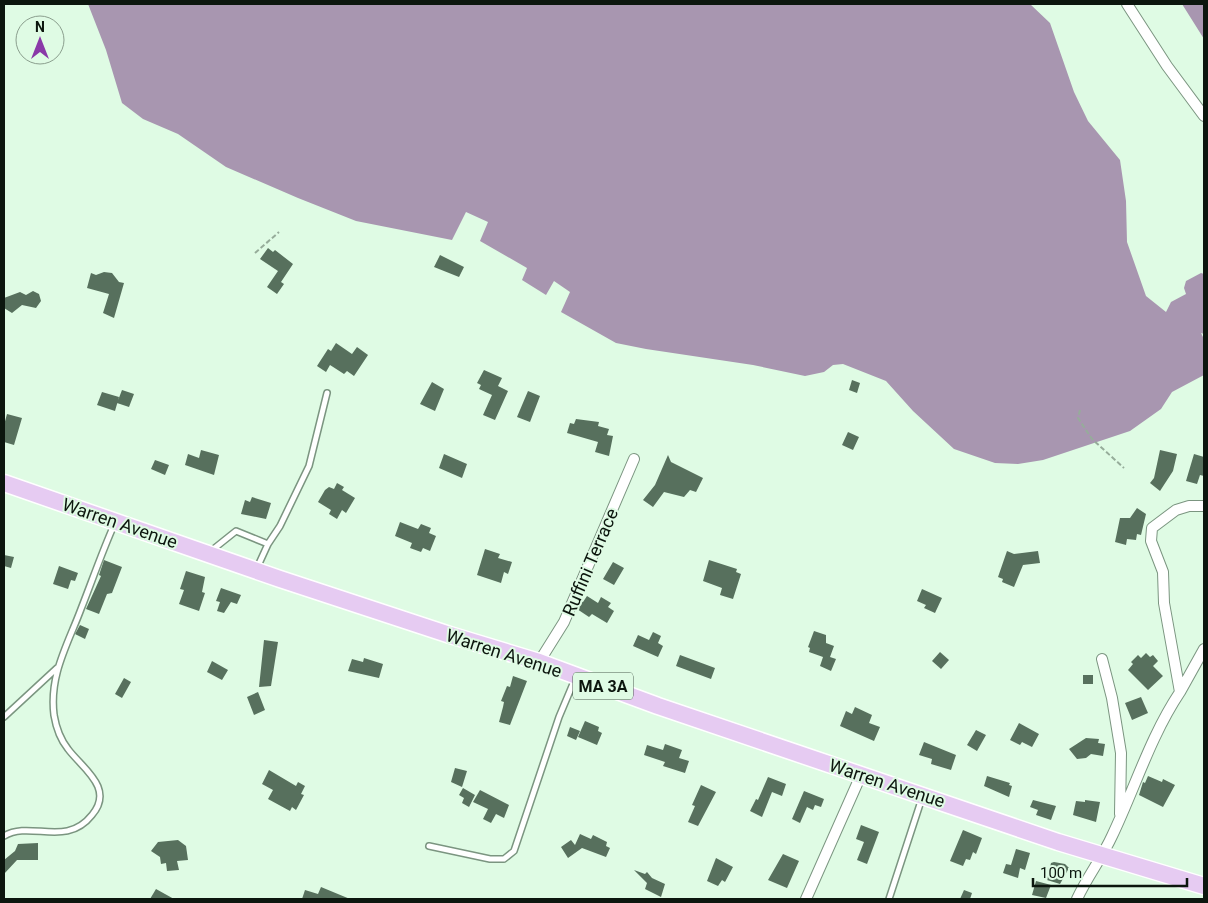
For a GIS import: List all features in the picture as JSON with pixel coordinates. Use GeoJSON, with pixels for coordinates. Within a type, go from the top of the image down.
{"type":"FeatureCollection","features":[{"type":"Feature","properties":{"kind":"main road","name":"Warren Avenue"},"geometry":{"type":"LineString","coordinates":[[4,483],[256,571],[458,638],[539,662],[861,775],[1102,856],[1204,886]]}},
{"type":"Feature","properties":{"kind":"street"},"geometry":{"type":"LineString","coordinates":[[1127,4],[1167,66],[1204,116]]}},
{"type":"Feature","properties":{"kind":"street","name":"Ruffini Terrace"},"geometry":{"type":"LineString","coordinates":[[539,662],[564,622],[634,459]]}},
{"type":"Feature","properties":{"kind":"street"},"geometry":{"type":"LineString","coordinates":[[1180,692],[1164,603],[1163,572],[1153,547],[1151,532],[1156,525],[1176,510],[1189,506],[1204,506]]}},
{"type":"Feature","properties":{"kind":"street"},"geometry":{"type":"LineString","coordinates":[[1077,899],[1086,879],[1102,856],[1151,743],[1204,649]]}},
{"type":"Feature","properties":{"kind":"street"},"geometry":{"type":"LineString","coordinates":[[1102,659],[1113,704],[1121,753],[1120,817]]}},
{"type":"Feature","properties":{"kind":"street"},"geometry":{"type":"LineString","coordinates":[[806,899],[861,775]]}},
{"type":"Feature","properties":{"kind":"lane"},"geometry":{"type":"LineString","coordinates":[[256,571],[309,466],[327,393]]}},
{"type":"Feature","properties":{"kind":"lane"},"geometry":{"type":"LineString","coordinates":[[4,836],[14,832],[69,831],[84,824],[99,806],[100,797],[90,772],[69,752],[57,729],[53,708],[58,668],[65,644],[115,522]]}},
{"type":"Feature","properties":{"kind":"lane"},"geometry":{"type":"LineString","coordinates":[[208,554],[236,530],[268,544]]}},
{"type":"Feature","properties":{"kind":"lane"},"geometry":{"type":"LineString","coordinates":[[4,717],[58,668]]}},
{"type":"Feature","properties":{"kind":"lane"},"geometry":{"type":"LineString","coordinates":[[429,846],[490,859],[504,858],[514,851],[556,725],[576,676]]}},
{"type":"Feature","properties":{"kind":"lane"},"geometry":{"type":"LineString","coordinates":[[889,899],[923,795]]}},
{"type":"Feature","properties":{"kind":"path"},"geometry":{"type":"LineString","coordinates":[[255,253],[279,232]]}},
{"type":"Feature","properties":{"kind":"path"},"geometry":{"type":"LineString","coordinates":[[1080,410],[1078,418],[1092,439],[1124,468]]}},
{"type":"Feature","properties":{"kind":"shaded area"},"geometry":{"type":"Polygon","coordinates":[[[88,4],[1030,4],[1050,23],[1074,92],[1088,121],[1120,160],[1126,201],[1127,242],[1146,296],[1166,312],[1171,302],[1186,294],[1184,288],[1186,281],[1201,273],[1204,274],[1204,334],[1201,333],[1204,339],[1204,375],[1172,392],[1161,409],[1130,431],[1043,460],[1018,464],[995,463],[954,449],[913,411],[886,381],[843,364],[833,365],[824,372],[805,376],[753,365],[616,343],[561,312],[570,292],[554,281],[546,295],[522,280],[527,268],[480,241],[488,222],[466,212],[452,240],[356,221],[226,167],[178,134],[143,119],[122,103],[106,50],[88,4]]]}},
{"type":"Feature","properties":{"kind":"shaded area"},"geometry":{"type":"Polygon","coordinates":[[[1182,4],[1204,4],[1204,39],[1182,4]]]}},
{"type":"Feature","properties":{"kind":"building"},"geometry":{"type":"Polygon","coordinates":[[[268,248],[273,252],[275,250],[293,264],[281,282],[284,284],[277,294],[267,287],[278,271],[260,259],[268,248]]]}},
{"type":"Feature","properties":{"kind":"building"},"geometry":{"type":"Polygon","coordinates":[[[440,255],[464,267],[459,277],[434,267],[440,255]]]}},
{"type":"Feature","properties":{"kind":"building"},"geometry":{"type":"Polygon","coordinates":[[[104,272],[112,273],[119,282],[124,283],[114,318],[103,313],[109,294],[87,288],[91,273],[96,275],[104,272]]]}},
{"type":"Feature","properties":{"kind":"building"},"geometry":{"type":"Polygon","coordinates":[[[33,291],[39,294],[41,301],[36,308],[22,305],[12,313],[4,308],[4,298],[20,292],[26,295],[33,291]]]}},
{"type":"Feature","properties":{"kind":"building"},"geometry":{"type":"Polygon","coordinates":[[[336,343],[352,354],[357,347],[368,355],[354,376],[347,371],[344,374],[330,365],[326,372],[317,366],[328,349],[331,351],[336,343]]]}},
{"type":"Feature","properties":{"kind":"building"},"geometry":{"type":"Polygon","coordinates":[[[484,370],[502,378],[498,386],[508,391],[495,420],[483,415],[492,395],[479,389],[481,385],[477,383],[484,370]]]}},
{"type":"Feature","properties":{"kind":"building"},"geometry":{"type":"Polygon","coordinates":[[[852,380],[860,383],[857,393],[849,390],[852,380]]]}},
{"type":"Feature","properties":{"kind":"building"},"geometry":{"type":"Polygon","coordinates":[[[432,382],[444,389],[435,411],[420,404],[432,382]]]}},
{"type":"Feature","properties":{"kind":"building"},"geometry":{"type":"Polygon","coordinates":[[[122,390],[134,394],[129,407],[117,403],[122,390]]]}},
{"type":"Feature","properties":{"kind":"building"},"geometry":{"type":"Polygon","coordinates":[[[528,391],[540,396],[530,422],[517,417],[528,391]]]}},
{"type":"Feature","properties":{"kind":"building"},"geometry":{"type":"Polygon","coordinates":[[[102,392],[119,397],[115,411],[97,405],[102,392]]]}},
{"type":"Feature","properties":{"kind":"building"},"geometry":{"type":"Polygon","coordinates":[[[7,414],[22,418],[14,445],[4,442],[4,425],[7,414]]]}},
{"type":"Feature","properties":{"kind":"building"},"geometry":{"type":"Polygon","coordinates":[[[576,419],[599,422],[598,426],[609,429],[607,435],[613,436],[609,456],[595,452],[598,442],[567,433],[570,423],[574,424],[576,419]]]}},
{"type":"Feature","properties":{"kind":"building"},"geometry":{"type":"Polygon","coordinates":[[[848,432],[859,437],[853,450],[842,445],[848,432]]]}},
{"type":"Feature","properties":{"kind":"building"},"geometry":{"type":"Polygon","coordinates":[[[201,450],[219,455],[214,475],[185,465],[188,454],[199,458],[201,450]]]}},
{"type":"Feature","properties":{"kind":"building"},"geometry":{"type":"Polygon","coordinates":[[[1160,450],[1177,454],[1173,471],[1160,491],[1150,483],[1154,478],[1160,450]]]}},
{"type":"Feature","properties":{"kind":"building"},"geometry":{"type":"Polygon","coordinates":[[[444,454],[467,464],[462,478],[439,468],[444,454]]]}},
{"type":"Feature","properties":{"kind":"building"},"geometry":{"type":"Polygon","coordinates":[[[1194,454],[1204,457],[1204,476],[1200,475],[1197,484],[1186,481],[1194,454]]]}},
{"type":"Feature","properties":{"kind":"building"},"geometry":{"type":"Polygon","coordinates":[[[668,455],[671,462],[703,478],[696,492],[690,490],[684,497],[664,492],[653,507],[643,500],[655,485],[668,455]]]}},
{"type":"Feature","properties":{"kind":"building"},"geometry":{"type":"Polygon","coordinates":[[[155,460],[169,465],[165,475],[151,469],[155,460]]]}},
{"type":"Feature","properties":{"kind":"building"},"geometry":{"type":"Polygon","coordinates":[[[337,483],[344,487],[342,490],[355,498],[346,513],[342,510],[337,519],[329,514],[331,510],[318,502],[325,490],[329,487],[334,489],[337,483]]]}},
{"type":"Feature","properties":{"kind":"building"},"geometry":{"type":"Polygon","coordinates":[[[252,497],[271,503],[266,519],[241,514],[245,500],[250,502],[252,497]]]}},
{"type":"Feature","properties":{"kind":"building"},"geometry":{"type":"Polygon","coordinates":[[[1137,508],[1146,514],[1141,535],[1137,534],[1136,540],[1127,539],[1126,545],[1115,542],[1120,518],[1130,518],[1137,508]]]}},
{"type":"Feature","properties":{"kind":"building"},"geometry":{"type":"Polygon","coordinates":[[[400,522],[418,529],[421,524],[431,528],[429,533],[436,536],[430,551],[423,548],[421,552],[410,548],[412,543],[395,536],[400,522]]]}},
{"type":"Feature","properties":{"kind":"building"},"geometry":{"type":"Polygon","coordinates":[[[485,549],[500,554],[498,558],[512,562],[508,574],[504,572],[501,583],[477,575],[485,549]]]}},
{"type":"Feature","properties":{"kind":"building"},"geometry":{"type":"Polygon","coordinates":[[[1007,551],[1014,554],[1038,551],[1040,563],[1023,565],[1014,587],[1002,582],[1003,579],[998,577],[1007,551]]]}},
{"type":"Feature","properties":{"kind":"building"},"geometry":{"type":"Polygon","coordinates":[[[4,555],[14,557],[11,568],[4,566],[4,555]]]}},
{"type":"Feature","properties":{"kind":"building"},"geometry":{"type":"Polygon","coordinates":[[[104,560],[122,567],[112,593],[107,594],[99,614],[86,609],[101,576],[99,575],[104,560]]]}},
{"type":"Feature","properties":{"kind":"building"},"geometry":{"type":"Polygon","coordinates":[[[709,560],[737,569],[736,572],[741,574],[733,599],[720,595],[722,588],[703,581],[709,560]]]}},
{"type":"Feature","properties":{"kind":"building"},"geometry":{"type":"Polygon","coordinates":[[[613,562],[624,568],[614,585],[603,579],[613,562]]]}},
{"type":"Feature","properties":{"kind":"building"},"geometry":{"type":"Polygon","coordinates":[[[59,566],[78,573],[75,581],[71,580],[68,589],[53,584],[59,566]]]}},
{"type":"Feature","properties":{"kind":"building"},"geometry":{"type":"Polygon","coordinates":[[[186,571],[205,577],[202,592],[205,593],[199,611],[179,604],[184,590],[180,589],[186,571]]]}},
{"type":"Feature","properties":{"kind":"building"},"geometry":{"type":"Polygon","coordinates":[[[221,588],[241,595],[237,604],[231,602],[224,613],[217,611],[220,602],[216,601],[221,588]]]}},
{"type":"Feature","properties":{"kind":"building"},"geometry":{"type":"Polygon","coordinates":[[[922,589],[942,598],[935,613],[924,608],[926,605],[917,601],[922,589]]]}},
{"type":"Feature","properties":{"kind":"building"},"geometry":{"type":"Polygon","coordinates":[[[587,596],[598,603],[601,597],[611,603],[608,607],[614,611],[607,623],[592,614],[589,617],[577,609],[580,601],[583,602],[587,596]]]}},
{"type":"Feature","properties":{"kind":"building"},"geometry":{"type":"Polygon","coordinates":[[[80,625],[89,629],[85,639],[75,634],[80,625]]]}},
{"type":"Feature","properties":{"kind":"building"},"geometry":{"type":"Polygon","coordinates":[[[814,631],[826,635],[826,643],[834,646],[830,657],[836,659],[831,671],[820,666],[823,657],[809,652],[810,648],[808,647],[814,631]]]}},
{"type":"Feature","properties":{"kind":"building"},"geometry":{"type":"Polygon","coordinates":[[[653,632],[661,636],[658,643],[663,646],[658,657],[633,646],[638,635],[649,640],[653,632]]]}},
{"type":"Feature","properties":{"kind":"building"},"geometry":{"type":"Polygon","coordinates":[[[264,640],[278,642],[271,686],[259,687],[264,640]]]}},
{"type":"Feature","properties":{"kind":"building"},"geometry":{"type":"Polygon","coordinates":[[[940,652],[949,660],[941,669],[932,661],[940,652]]]}},
{"type":"Feature","properties":{"kind":"building"},"geometry":{"type":"Polygon","coordinates":[[[1146,653],[1150,657],[1153,655],[1158,661],[1153,666],[1163,676],[1148,690],[1128,670],[1133,664],[1131,662],[1138,655],[1141,658],[1146,653]]]}},
{"type":"Feature","properties":{"kind":"building"},"geometry":{"type":"Polygon","coordinates":[[[680,655],[715,668],[711,679],[676,666],[680,655]]]}},
{"type":"Feature","properties":{"kind":"building"},"geometry":{"type":"Polygon","coordinates":[[[364,658],[383,664],[379,678],[348,671],[352,659],[363,662],[364,658]]]}},
{"type":"Feature","properties":{"kind":"building"},"geometry":{"type":"Polygon","coordinates":[[[212,661],[228,670],[222,680],[207,672],[212,661]]]}},
{"type":"Feature","properties":{"kind":"building"},"geometry":{"type":"Polygon","coordinates":[[[1083,675],[1093,675],[1093,684],[1083,684],[1083,675]]]}},
{"type":"Feature","properties":{"kind":"building"},"geometry":{"type":"Polygon","coordinates":[[[513,676],[527,681],[510,725],[499,722],[504,702],[501,701],[507,686],[510,687],[513,676]]]}},
{"type":"Feature","properties":{"kind":"building"},"geometry":{"type":"Polygon","coordinates":[[[124,678],[131,682],[122,698],[115,694],[124,678]]]}},
{"type":"Feature","properties":{"kind":"building"},"geometry":{"type":"Polygon","coordinates":[[[258,692],[265,710],[254,715],[247,697],[258,692]]]}},
{"type":"Feature","properties":{"kind":"building"},"geometry":{"type":"Polygon","coordinates":[[[1141,697],[1148,713],[1132,720],[1125,703],[1141,697]]]}},
{"type":"Feature","properties":{"kind":"building"},"geometry":{"type":"Polygon","coordinates":[[[855,707],[872,715],[869,723],[880,727],[874,741],[840,726],[846,711],[852,714],[855,707]]]}},
{"type":"Feature","properties":{"kind":"building"},"geometry":{"type":"Polygon","coordinates":[[[585,721],[599,727],[598,731],[602,733],[597,745],[578,737],[585,721]]]}},
{"type":"Feature","properties":{"kind":"building"},"geometry":{"type":"Polygon","coordinates":[[[1019,723],[1039,734],[1032,747],[1022,742],[1020,745],[1010,740],[1019,723]]]}},
{"type":"Feature","properties":{"kind":"building"},"geometry":{"type":"Polygon","coordinates":[[[570,727],[580,731],[576,740],[567,736],[570,727]]]}},
{"type":"Feature","properties":{"kind":"building"},"geometry":{"type":"Polygon","coordinates":[[[976,730],[986,735],[977,751],[967,745],[976,730]]]}},
{"type":"Feature","properties":{"kind":"building"},"geometry":{"type":"Polygon","coordinates":[[[1086,738],[1099,739],[1098,743],[1105,744],[1103,756],[1091,754],[1086,758],[1077,759],[1069,749],[1086,738]]]}},
{"type":"Feature","properties":{"kind":"building"},"geometry":{"type":"Polygon","coordinates":[[[924,742],[956,755],[951,770],[931,764],[932,759],[919,755],[924,742]]]}},
{"type":"Feature","properties":{"kind":"building"},"geometry":{"type":"Polygon","coordinates":[[[665,744],[682,750],[679,758],[689,761],[685,773],[663,766],[665,762],[644,755],[647,745],[663,750],[665,744]]]}},
{"type":"Feature","properties":{"kind":"building"},"geometry":{"type":"Polygon","coordinates":[[[455,768],[467,771],[462,787],[451,782],[455,768]]]}},
{"type":"Feature","properties":{"kind":"building"},"geometry":{"type":"Polygon","coordinates":[[[269,770],[296,786],[298,782],[305,786],[301,794],[304,795],[296,810],[292,807],[290,811],[268,799],[273,790],[262,784],[269,770]]]}},
{"type":"Feature","properties":{"kind":"building"},"geometry":{"type":"Polygon","coordinates":[[[987,776],[1010,783],[1009,785],[1012,786],[1009,797],[984,786],[987,776]]]}},
{"type":"Feature","properties":{"kind":"building"},"geometry":{"type":"Polygon","coordinates":[[[1148,776],[1162,782],[1163,779],[1175,785],[1163,807],[1139,795],[1143,782],[1145,783],[1148,776]]]}},
{"type":"Feature","properties":{"kind":"building"},"geometry":{"type":"Polygon","coordinates":[[[768,777],[786,784],[782,796],[772,792],[762,817],[750,811],[756,799],[758,800],[768,777]]]}},
{"type":"Feature","properties":{"kind":"building"},"geometry":{"type":"Polygon","coordinates":[[[701,785],[716,792],[698,826],[688,822],[695,806],[692,805],[701,785]]]}},
{"type":"Feature","properties":{"kind":"building"},"geometry":{"type":"Polygon","coordinates":[[[463,788],[475,795],[469,807],[462,803],[464,798],[459,795],[463,788]]]}},
{"type":"Feature","properties":{"kind":"building"},"geometry":{"type":"Polygon","coordinates":[[[480,790],[509,805],[504,818],[496,814],[491,823],[483,819],[488,809],[473,802],[480,790]]]}},
{"type":"Feature","properties":{"kind":"building"},"geometry":{"type":"Polygon","coordinates":[[[804,791],[824,799],[821,807],[815,805],[813,810],[807,807],[800,823],[792,819],[804,791]]]}},
{"type":"Feature","properties":{"kind":"building"},"geometry":{"type":"Polygon","coordinates":[[[1033,800],[1056,806],[1051,820],[1036,815],[1038,810],[1030,807],[1033,800]]]}},
{"type":"Feature","properties":{"kind":"building"},"geometry":{"type":"Polygon","coordinates":[[[1085,800],[1100,802],[1096,822],[1073,815],[1076,801],[1085,802],[1085,800]]]}},
{"type":"Feature","properties":{"kind":"building"},"geometry":{"type":"Polygon","coordinates":[[[861,825],[879,832],[867,864],[857,860],[864,842],[856,839],[861,825]]]}},
{"type":"Feature","properties":{"kind":"building"},"geometry":{"type":"Polygon","coordinates":[[[963,830],[982,838],[976,854],[973,852],[970,860],[966,859],[963,866],[950,861],[963,830]]]}},
{"type":"Feature","properties":{"kind":"building"},"geometry":{"type":"Polygon","coordinates":[[[580,834],[591,839],[593,835],[607,842],[606,846],[610,848],[606,857],[582,848],[568,858],[561,847],[571,840],[575,845],[580,834]]]}},
{"type":"Feature","properties":{"kind":"building"},"geometry":{"type":"Polygon","coordinates":[[[178,840],[186,846],[188,860],[177,861],[179,870],[167,871],[166,863],[161,864],[160,857],[151,851],[158,842],[178,840]]]}},
{"type":"Feature","properties":{"kind":"building"},"geometry":{"type":"Polygon","coordinates":[[[38,843],[38,860],[17,860],[4,874],[4,860],[15,851],[18,844],[38,843]]]}},
{"type":"Feature","properties":{"kind":"building"},"geometry":{"type":"Polygon","coordinates":[[[1016,849],[1030,853],[1025,870],[1020,868],[1018,878],[1003,873],[1006,864],[1011,865],[1016,849]]]}},
{"type":"Feature","properties":{"kind":"building"},"geometry":{"type":"Polygon","coordinates":[[[783,854],[799,861],[787,888],[768,880],[783,854]]]}},
{"type":"Feature","properties":{"kind":"building"},"geometry":{"type":"Polygon","coordinates":[[[716,858],[733,867],[725,882],[722,880],[718,886],[707,881],[716,858]]]}},
{"type":"Feature","properties":{"kind":"building"},"geometry":{"type":"Polygon","coordinates":[[[1051,863],[1065,864],[1069,868],[1060,884],[1047,880],[1051,863]]]}},
{"type":"Feature","properties":{"kind":"building"},"geometry":{"type":"Polygon","coordinates":[[[634,870],[645,874],[647,872],[652,878],[665,884],[661,897],[645,889],[647,883],[634,870]]]}},
{"type":"Feature","properties":{"kind":"building"},"geometry":{"type":"Polygon","coordinates":[[[1036,881],[1051,885],[1046,898],[1032,895],[1036,881]]]}},
{"type":"Feature","properties":{"kind":"building"},"geometry":{"type":"Polygon","coordinates":[[[321,887],[350,899],[302,899],[305,890],[318,894],[321,887]]]}},
{"type":"Feature","properties":{"kind":"building"},"geometry":{"type":"Polygon","coordinates":[[[156,889],[174,899],[150,899],[156,889]]]}},
{"type":"Feature","properties":{"kind":"building"},"geometry":{"type":"Polygon","coordinates":[[[964,890],[972,893],[970,899],[960,899],[964,890]]]}}]}
